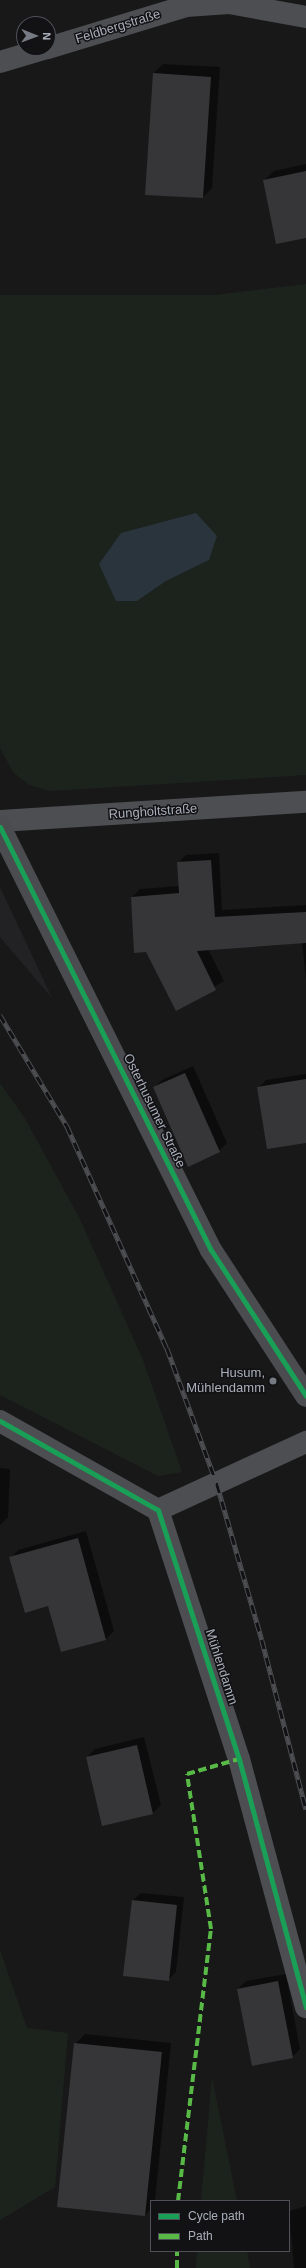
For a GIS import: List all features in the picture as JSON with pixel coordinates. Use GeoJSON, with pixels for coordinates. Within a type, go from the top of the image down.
{"type":"FeatureCollection","features":[{"type":"Feature","properties":{"kind":"street","name":"Feldbergstraße"},"geometry":{"type":"LineString","coordinates":[[56,46],[186,6],[229,3],[306,18]]}},
{"type":"Feature","properties":{"kind":"street","name":"Feldbergstraße"},"geometry":{"type":"LineString","coordinates":[[0,62],[21,56]]}},
{"type":"Feature","properties":{"kind":"street","name":"Rungholtstraße"},"geometry":{"type":"LineString","coordinates":[[0,821],[306,802]]}},
{"type":"Feature","properties":{"kind":"street","name":"Osterhusumer Straße"},"geometry":{"type":"LineString","coordinates":[[0,827],[211,1250],[306,1396]]}},
{"type":"Feature","properties":{"kind":"street"},"geometry":{"type":"LineString","coordinates":[[0,1421],[158,1510],[306,1442]]}},
{"type":"Feature","properties":{"kind":"street","name":"Mühlendamm"},"geometry":{"type":"LineString","coordinates":[[158,1510],[239,1759],[306,2007]]}},
{"type":"Feature","properties":{"kind":"shaded area"},"geometry":{"type":"Polygon","coordinates":[[[306,284],[306,775],[50,791],[29,785],[13,772],[0,748],[0,295],[215,295],[306,284]],[[217,536],[137,601],[166,581],[209,560],[217,536]]]}},
{"type":"Feature","properties":{"kind":"shaded area"},"geometry":{"type":"Polygon","coordinates":[[[196,513],[217,536],[209,560],[166,581],[137,601],[116,601],[99,564],[121,533],[196,513]]]}},
{"type":"Feature","properties":{"kind":"shaded area"},"geometry":{"type":"Polygon","coordinates":[[[0,887],[52,998],[0,937],[0,887]]]}},
{"type":"Feature","properties":{"kind":"shaded area"},"geometry":{"type":"Polygon","coordinates":[[[0,1083],[24,1117],[79,1217],[143,1360],[182,1472],[158,1476],[0,1395],[0,1083]]]}},
{"type":"Feature","properties":{"kind":"shaded area"},"geometry":{"type":"Polygon","coordinates":[[[0,1950],[27,2028],[68,2033],[55,2187],[0,2220],[0,1950]]]}},
{"type":"Feature","properties":{"kind":"shaded area"},"geometry":{"type":"Polygon","coordinates":[[[212,2077],[237,2200],[201,2200],[212,2077]]]}},
{"type":"Feature","properties":{"kind":"shaded area"},"geometry":{"type":"Polygon","coordinates":[[[197,2252],[247,2252],[250,2268],[196,2268],[197,2252]]]}},
{"type":"Feature","properties":{"kind":"building"},"geometry":{"type":"Polygon","coordinates":[[[153,73],[211,77],[203,198],[145,195],[153,73]]]}},
{"type":"Feature","properties":{"kind":"building"},"geometry":{"type":"Polygon","coordinates":[[[306,171],[306,238],[276,244],[263,180],[306,171]]]}},
{"type":"Feature","properties":{"kind":"building"},"geometry":{"type":"Polygon","coordinates":[[[211,860],[215,917],[306,912],[306,943],[197,951],[216,990],[176,1011],[146,952],[134,953],[131,897],[179,893],[177,862],[211,860]]]}},
{"type":"Feature","properties":{"kind":"building"},"geometry":{"type":"Polygon","coordinates":[[[185,1073],[220,1152],[188,1167],[153,1087],[185,1073]]]}},
{"type":"Feature","properties":{"kind":"building"},"geometry":{"type":"Polygon","coordinates":[[[306,1079],[306,1143],[267,1149],[257,1087],[306,1079]]]}},
{"type":"Feature","properties":{"kind":"building"},"geometry":{"type":"Polygon","coordinates":[[[78,1538],[106,1640],[61,1652],[48,1606],[25,1613],[9,1557],[78,1538]]]}},
{"type":"Feature","properties":{"kind":"building"},"geometry":{"type":"Polygon","coordinates":[[[137,1745],[153,1814],[102,1826],[86,1757],[137,1745]]]}},
{"type":"Feature","properties":{"kind":"building"},"geometry":{"type":"Polygon","coordinates":[[[132,1900],[177,1905],[169,1981],[123,1976],[132,1900]]]}},
{"type":"Feature","properties":{"kind":"building"},"geometry":{"type":"Polygon","coordinates":[[[278,1981],[293,2058],[252,2066],[237,1989],[278,1981]]]}},
{"type":"Feature","properties":{"kind":"building"},"geometry":{"type":"Polygon","coordinates":[[[74,2043],[162,2052],[145,2216],[57,2207],[74,2043]]]}},
{"type":"Feature","properties":{"kind":"railway"},"geometry":{"type":"LineString","coordinates":[[0,1015],[67,1126],[167,1348],[217,1484],[262,1640],[306,1809]]}},
{"type":"Feature","properties":{"kind":"marked path"},"geometry":{"type":"LineString","coordinates":[[178,2200],[211,1929],[187,1774],[239,1759]]}},
{"type":"Feature","properties":{"kind":"marked path"},"geometry":{"type":"LineString","coordinates":[[177,2252],[177,2268]]}},
{"type":"Feature","properties":{"kind":"cycle path"},"geometry":{"type":"LineString","coordinates":[[0,827],[211,1250],[306,1396]]}},
{"type":"Feature","properties":{"kind":"cycle path"},"geometry":{"type":"LineString","coordinates":[[0,1421],[158,1510],[239,1759],[306,2007]]}},
{"type":"Feature","properties":{"kind":"place","name":"Husum, Mühlendamm"},"geometry":{"type":"Point","coordinates":[273,1381]}}]}
